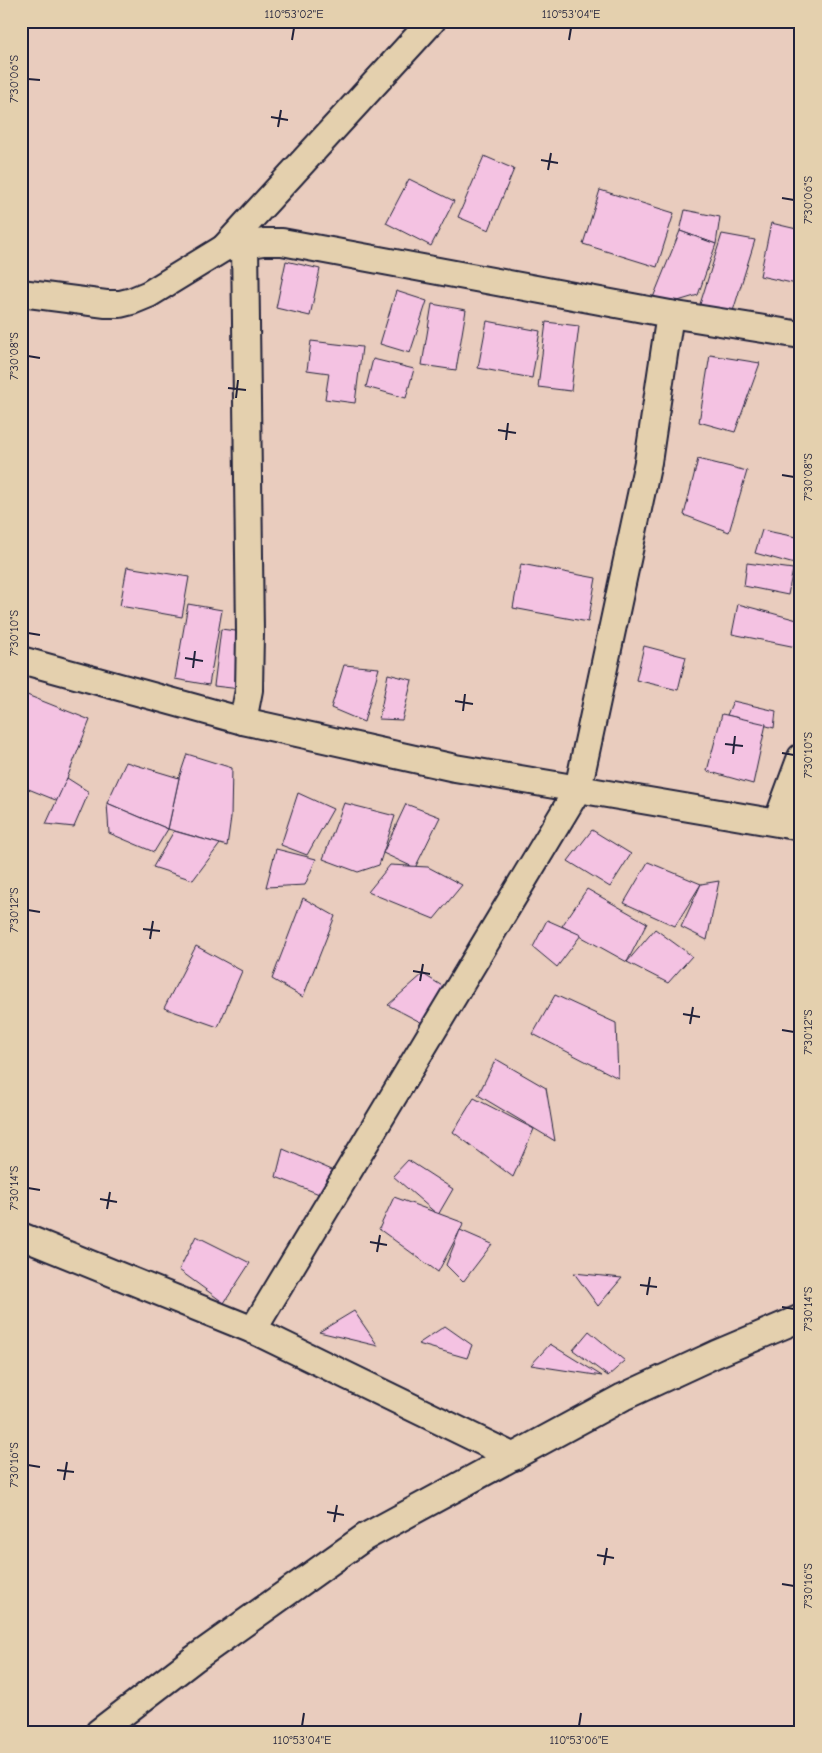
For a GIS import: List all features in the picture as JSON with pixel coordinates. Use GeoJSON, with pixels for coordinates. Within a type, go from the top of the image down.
{"type":"FeatureCollection","features":[{"type":"Feature","properties":{"kind":"street"},"geometry":{"type":"LineString","coordinates":[[21,293],[120,304],[149,294],[234,246],[432,21]]}},
{"type":"Feature","properties":{"kind":"street"},"geometry":{"type":"LineString","coordinates":[[234,246],[282,242],[670,314],[801,335]]}},
{"type":"Feature","properties":{"kind":"street"},"geometry":{"type":"LineString","coordinates":[[234,246],[250,633],[249,690],[243,721]]}},
{"type":"Feature","properties":{"kind":"street"},"geometry":{"type":"LineString","coordinates":[[253,1330],[578,789],[648,462],[670,314]]}},
{"type":"Feature","properties":{"kind":"street"},"geometry":{"type":"LineString","coordinates":[[21,660],[243,721],[455,768],[789,824],[801,757]]}},
{"type":"Feature","properties":{"kind":"street"},"geometry":{"type":"LineString","coordinates":[[21,1236],[253,1330],[514,1457]]}},
{"type":"Feature","properties":{"kind":"street"},"geometry":{"type":"LineString","coordinates":[[99,1732],[194,1659],[366,1537],[623,1397],[716,1354],[801,1318]]}},
{"type":"Feature","properties":{"kind":"building"},"geometry":{"type":"Polygon","coordinates":[[[484,156],[514,169],[489,230],[458,217],[484,156]]]}},
{"type":"Feature","properties":{"kind":"building"},"geometry":{"type":"Polygon","coordinates":[[[409,179],[454,201],[431,246],[386,223],[409,179]]]}},
{"type":"Feature","properties":{"kind":"building"},"geometry":{"type":"Polygon","coordinates":[[[600,190],[674,213],[657,267],[583,244],[600,190]]]}},
{"type":"Feature","properties":{"kind":"building"},"geometry":{"type":"Polygon","coordinates":[[[685,210],[720,217],[716,244],[680,231],[685,210]]]}},
{"type":"Feature","properties":{"kind":"building"},"geometry":{"type":"Polygon","coordinates":[[[771,223],[801,230],[801,285],[760,276],[771,223]]]}},
{"type":"Feature","properties":{"kind":"building"},"geometry":{"type":"Polygon","coordinates":[[[680,231],[716,244],[698,295],[648,310],[680,231]]]}},
{"type":"Feature","properties":{"kind":"building"},"geometry":{"type":"Polygon","coordinates":[[[722,234],[755,240],[729,324],[696,317],[722,234]]]}},
{"type":"Feature","properties":{"kind":"building"},"geometry":{"type":"Polygon","coordinates":[[[286,261],[320,269],[310,316],[276,308],[286,261]]]}},
{"type":"Feature","properties":{"kind":"building"},"geometry":{"type":"Polygon","coordinates":[[[396,291],[427,301],[410,353],[380,344],[396,291]]]}},
{"type":"Feature","properties":{"kind":"building"},"geometry":{"type":"Polygon","coordinates":[[[432,304],[466,310],[456,370],[422,365],[432,304]]]}},
{"type":"Feature","properties":{"kind":"building"},"geometry":{"type":"Polygon","coordinates":[[[487,321],[540,331],[532,378],[478,368],[487,321]]]}},
{"type":"Feature","properties":{"kind":"building"},"geometry":{"type":"Polygon","coordinates":[[[546,322],[579,326],[571,391],[538,387],[546,322]]]}},
{"type":"Feature","properties":{"kind":"building"},"geometry":{"type":"Polygon","coordinates":[[[311,341],[362,347],[355,403],[325,399],[329,373],[307,370],[311,341]]]}},
{"type":"Feature","properties":{"kind":"building"},"geometry":{"type":"Polygon","coordinates":[[[710,355],[760,363],[735,432],[699,422],[710,355]]]}},
{"type":"Feature","properties":{"kind":"building"},"geometry":{"type":"Polygon","coordinates":[[[373,359],[414,369],[406,398],[366,387],[373,359]]]}},
{"type":"Feature","properties":{"kind":"building"},"geometry":{"type":"Polygon","coordinates":[[[698,459],[747,471],[729,532],[684,515],[698,459]]]}},
{"type":"Feature","properties":{"kind":"building"},"geometry":{"type":"Polygon","coordinates":[[[762,530],[801,538],[798,565],[755,553],[762,530]]]}},
{"type":"Feature","properties":{"kind":"building"},"geometry":{"type":"Polygon","coordinates":[[[747,563],[793,569],[788,595],[744,586],[747,563]]]}},
{"type":"Feature","properties":{"kind":"building"},"geometry":{"type":"Polygon","coordinates":[[[521,564],[596,578],[588,622],[513,608],[521,564]]]}},
{"type":"Feature","properties":{"kind":"building"},"geometry":{"type":"Polygon","coordinates":[[[127,567],[189,577],[182,617],[120,606],[127,567]]]}},
{"type":"Feature","properties":{"kind":"building"},"geometry":{"type":"Polygon","coordinates":[[[188,604],[222,610],[209,685],[175,679],[188,604]]]}},
{"type":"Feature","properties":{"kind":"building"},"geometry":{"type":"Polygon","coordinates":[[[738,604],[801,621],[801,648],[732,634],[738,604]]]}},
{"type":"Feature","properties":{"kind":"building"},"geometry":{"type":"Polygon","coordinates":[[[221,629],[250,633],[249,690],[214,686],[221,629]]]}},
{"type":"Feature","properties":{"kind":"building"},"geometry":{"type":"Polygon","coordinates":[[[644,646],[686,657],[678,690],[636,680],[644,646]]]}},
{"type":"Feature","properties":{"kind":"building"},"geometry":{"type":"Polygon","coordinates":[[[344,665],[379,668],[364,722],[331,708],[344,665]]]}},
{"type":"Feature","properties":{"kind":"building"},"geometry":{"type":"Polygon","coordinates":[[[388,674],[412,680],[402,720],[379,719],[388,674]]]}},
{"type":"Feature","properties":{"kind":"building"},"geometry":{"type":"Polygon","coordinates":[[[27,695],[90,720],[58,801],[21,786],[21,710],[27,695]]]}},
{"type":"Feature","properties":{"kind":"building"},"geometry":{"type":"Polygon","coordinates":[[[733,701],[776,711],[774,728],[727,715],[733,701]]]}},
{"type":"Feature","properties":{"kind":"building"},"geometry":{"type":"Polygon","coordinates":[[[722,714],[766,724],[753,784],[707,771],[722,714]]]}},
{"type":"Feature","properties":{"kind":"building"},"geometry":{"type":"Polygon","coordinates":[[[187,754],[232,768],[231,817],[227,846],[168,829],[179,778],[187,754]]]}},
{"type":"Feature","properties":{"kind":"building"},"geometry":{"type":"Polygon","coordinates":[[[126,762],[179,778],[168,829],[107,803],[126,762]]]}},
{"type":"Feature","properties":{"kind":"building"},"geometry":{"type":"Polygon","coordinates":[[[67,778],[89,792],[74,827],[46,824],[67,778]]]}},
{"type":"Feature","properties":{"kind":"building"},"geometry":{"type":"Polygon","coordinates":[[[298,793],[333,809],[307,855],[281,845],[298,793]]]}},
{"type":"Feature","properties":{"kind":"building"},"geometry":{"type":"Polygon","coordinates":[[[107,803],[168,829],[154,852],[109,833],[107,803]]]}},
{"type":"Feature","properties":{"kind":"building"},"geometry":{"type":"Polygon","coordinates":[[[344,803],[395,816],[379,865],[358,872],[323,859],[344,803]]]}},
{"type":"Feature","properties":{"kind":"building"},"geometry":{"type":"Polygon","coordinates":[[[406,804],[440,817],[415,868],[383,853],[406,804]]]}},
{"type":"Feature","properties":{"kind":"building"},"geometry":{"type":"Polygon","coordinates":[[[592,830],[631,854],[610,887],[568,861],[592,830]]]}},
{"type":"Feature","properties":{"kind":"building"},"geometry":{"type":"Polygon","coordinates":[[[174,831],[220,844],[193,880],[153,867],[174,831]]]}},
{"type":"Feature","properties":{"kind":"building"},"geometry":{"type":"Polygon","coordinates":[[[276,849],[316,859],[305,885],[266,887],[276,849]]]}},
{"type":"Feature","properties":{"kind":"building"},"geometry":{"type":"Polygon","coordinates":[[[648,862],[701,884],[675,926],[624,903],[648,862]]]}},
{"type":"Feature","properties":{"kind":"building"},"geometry":{"type":"Polygon","coordinates":[[[390,865],[428,867],[462,885],[434,919],[368,892],[390,865]]]}},
{"type":"Feature","properties":{"kind":"building"},"geometry":{"type":"Polygon","coordinates":[[[719,881],[707,940],[681,927],[701,884],[719,881]]]}},
{"type":"Feature","properties":{"kind":"building"},"geometry":{"type":"Polygon","coordinates":[[[587,889],[647,923],[627,962],[562,926],[587,889]]]}},
{"type":"Feature","properties":{"kind":"building"},"geometry":{"type":"Polygon","coordinates":[[[303,898],[335,916],[303,997],[272,979],[303,898]]]}},
{"type":"Feature","properties":{"kind":"building"},"geometry":{"type":"Polygon","coordinates":[[[547,920],[581,935],[557,967],[533,947],[547,920]]]}},
{"type":"Feature","properties":{"kind":"building"},"geometry":{"type":"Polygon","coordinates":[[[655,929],[692,956],[668,983],[627,962],[655,929]]]}},
{"type":"Feature","properties":{"kind":"building"},"geometry":{"type":"Polygon","coordinates":[[[196,946],[242,971],[218,1027],[164,1008],[196,946]]]}},
{"type":"Feature","properties":{"kind":"building"},"geometry":{"type":"Polygon","coordinates":[[[423,974],[455,994],[428,1026],[388,1005],[423,974]]]}},
{"type":"Feature","properties":{"kind":"building"},"geometry":{"type":"Polygon","coordinates":[[[555,995],[616,1023],[618,1078],[533,1034],[555,995]]]}},
{"type":"Feature","properties":{"kind":"building"},"geometry":{"type":"Polygon","coordinates":[[[496,1059],[546,1088],[555,1141],[478,1095],[496,1059]]]}},
{"type":"Feature","properties":{"kind":"building"},"geometry":{"type":"Polygon","coordinates":[[[474,1098],[534,1129],[513,1177],[453,1132],[474,1098]]]}},
{"type":"Feature","properties":{"kind":"building"},"geometry":{"type":"Polygon","coordinates":[[[283,1149],[339,1173],[332,1199],[276,1177],[283,1149]]]}},
{"type":"Feature","properties":{"kind":"building"},"geometry":{"type":"Polygon","coordinates":[[[408,1160],[453,1189],[438,1215],[393,1176],[408,1160]]]}},
{"type":"Feature","properties":{"kind":"building"},"geometry":{"type":"Polygon","coordinates":[[[394,1197],[464,1223],[438,1272],[379,1229],[394,1197]]]}},
{"type":"Feature","properties":{"kind":"building"},"geometry":{"type":"Polygon","coordinates":[[[460,1230],[492,1244],[463,1282],[446,1265],[460,1230]]]}},
{"type":"Feature","properties":{"kind":"building"},"geometry":{"type":"Polygon","coordinates":[[[196,1236],[250,1263],[224,1303],[179,1270],[196,1236]]]}},
{"type":"Feature","properties":{"kind":"building"},"geometry":{"type":"Polygon","coordinates":[[[574,1273],[622,1278],[598,1306],[574,1273]]]}},
{"type":"Feature","properties":{"kind":"building"},"geometry":{"type":"Polygon","coordinates":[[[354,1311],[378,1346],[319,1332],[354,1311]]]}},
{"type":"Feature","properties":{"kind":"building"},"geometry":{"type":"Polygon","coordinates":[[[445,1326],[472,1345],[467,1358],[418,1344],[445,1326]]]}},
{"type":"Feature","properties":{"kind":"building"},"geometry":{"type":"Polygon","coordinates":[[[589,1331],[625,1361],[608,1376],[573,1350],[589,1331]]]}},
{"type":"Feature","properties":{"kind":"building"},"geometry":{"type":"Polygon","coordinates":[[[550,1344],[602,1376],[531,1365],[550,1344]]]}}]}
